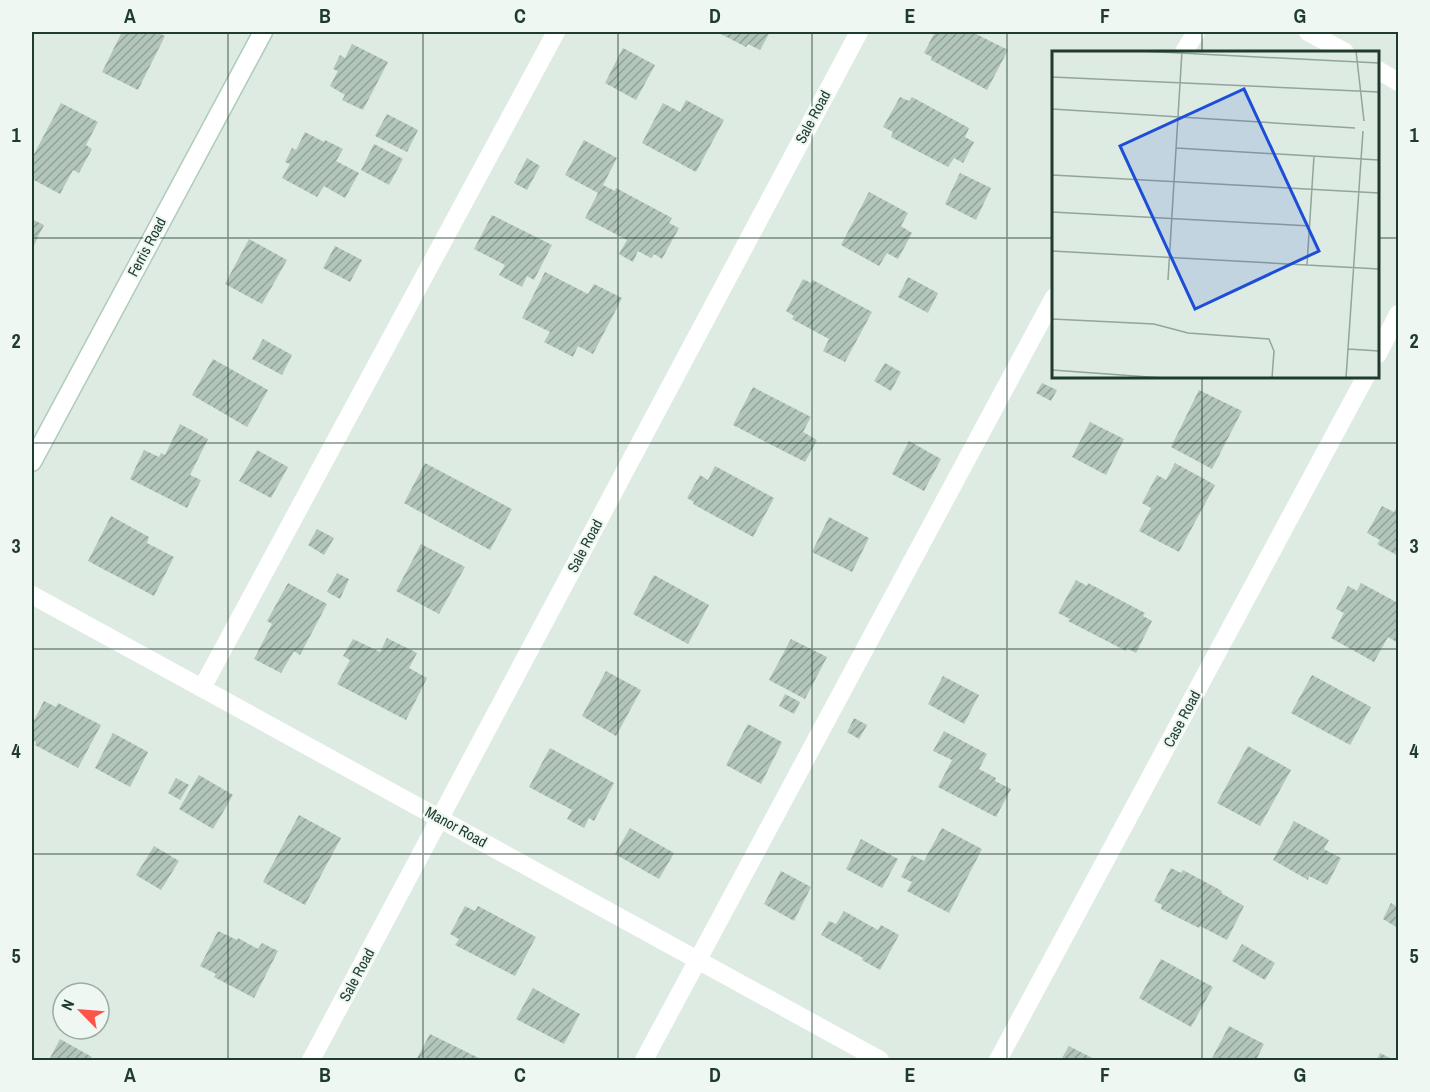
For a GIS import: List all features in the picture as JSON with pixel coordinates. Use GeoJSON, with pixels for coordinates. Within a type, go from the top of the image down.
{"type":"FeatureCollection","features":[{"type":"Feature","properties":{"kind":"street","name":"Ferris Road"},"geometry":{"type":"LineString","coordinates":[[32,462],[263,32]]}},
{"type":"Feature","properties":{"kind":"street"},"geometry":{"type":"LineString","coordinates":[[202,688],[556,32]]}},
{"type":"Feature","properties":{"kind":"street","name":"Sale Road"},"geometry":{"type":"LineString","coordinates":[[311,1060],[859,32]]}},
{"type":"Feature","properties":{"kind":"street"},"geometry":{"type":"LineString","coordinates":[[1185,51],[1196,32]]}},
{"type":"Feature","properties":{"kind":"street"},"geometry":{"type":"LineString","coordinates":[[1308,32],[1343,51]]}},
{"type":"Feature","properties":{"kind":"street"},"geometry":{"type":"LineString","coordinates":[[1379,71],[1398,82]]}},
{"type":"Feature","properties":{"kind":"street"},"geometry":{"type":"LineString","coordinates":[[644,1060],[1052,299]]}},
{"type":"Feature","properties":{"kind":"street"},"geometry":{"type":"LineString","coordinates":[[1379,350],[1398,314]]}},
{"type":"Feature","properties":{"kind":"street","name":"Case Road"},"geometry":{"type":"LineString","coordinates":[[998,1060],[1365,378]]}},
{"type":"Feature","properties":{"kind":"street","name":"Manor Road"},"geometry":{"type":"LineString","coordinates":[[32,595],[880,1060]]}},
{"type":"Feature","properties":{"kind":"building"},"geometry":{"type":"Polygon","coordinates":[[[122,32],[157,32],[165,36],[138,90],[102,72],[122,32]]]}},
{"type":"Feature","properties":{"kind":"building"},"geometry":{"type":"Polygon","coordinates":[[[717,32],[770,32],[760,50],[748,44],[746,47],[717,32]]]}},
{"type":"Feature","properties":{"kind":"building"},"geometry":{"type":"Polygon","coordinates":[[[935,32],[972,32],[1008,50],[987,90],[931,60],[932,57],[924,53],[935,32]]]}},
{"type":"Feature","properties":{"kind":"building"},"geometry":{"type":"Polygon","coordinates":[[[352,44],[388,62],[363,110],[342,100],[345,95],[330,86],[338,71],[333,69],[340,55],[345,58],[352,44]]]}},
{"type":"Feature","properties":{"kind":"building"},"geometry":{"type":"Polygon","coordinates":[[[623,48],[655,65],[636,100],[605,83],[623,48]]]}},
{"type":"Feature","properties":{"kind":"building"},"geometry":{"type":"Polygon","coordinates":[[[900,97],[909,101],[912,97],[969,128],[965,137],[974,142],[963,163],[954,158],[948,167],[891,137],[893,132],[883,127],[900,97]]]}},
{"type":"Feature","properties":{"kind":"building"},"geometry":{"type":"Polygon","coordinates":[[[686,100],[724,120],[696,172],[642,143],[663,103],[680,112],[686,100]]]}},
{"type":"Feature","properties":{"kind":"building"},"geometry":{"type":"Polygon","coordinates":[[[61,103],[98,122],[86,145],[92,149],[79,173],[73,170],[60,194],[32,179],[32,158],[61,103]]]}},
{"type":"Feature","properties":{"kind":"building"},"geometry":{"type":"Polygon","coordinates":[[[387,114],[418,130],[407,152],[375,136],[387,114]]]}},
{"type":"Feature","properties":{"kind":"building"},"geometry":{"type":"Polygon","coordinates":[[[305,132],[343,149],[336,161],[359,173],[345,198],[324,186],[317,197],[282,178],[290,164],[285,162],[292,148],[296,150],[305,132]]]}},
{"type":"Feature","properties":{"kind":"building"},"geometry":{"type":"Polygon","coordinates":[[[584,140],[617,158],[603,185],[615,191],[616,188],[672,218],[669,223],[679,228],[662,259],[654,254],[651,258],[638,251],[633,262],[619,254],[627,240],[585,218],[598,193],[565,175],[584,140]]]}},
{"type":"Feature","properties":{"kind":"building"},"geometry":{"type":"Polygon","coordinates":[[[374,144],[403,159],[389,185],[361,170],[374,144]]]}},
{"type":"Feature","properties":{"kind":"building"},"geometry":{"type":"Polygon","coordinates":[[[527,158],[540,166],[527,190],[514,183],[527,158]]]}},
{"type":"Feature","properties":{"kind":"building"},"geometry":{"type":"Polygon","coordinates":[[[960,173],[991,188],[976,220],[945,204],[960,173]]]}},
{"type":"Feature","properties":{"kind":"building"},"geometry":{"type":"Polygon","coordinates":[[[869,192],[908,213],[901,226],[912,233],[898,259],[887,253],[879,266],[841,245],[869,192]]]}},
{"type":"Feature","properties":{"kind":"building"},"geometry":{"type":"Polygon","coordinates":[[[492,215],[552,245],[534,280],[527,276],[522,287],[499,275],[505,265],[474,249],[492,215]]]}},
{"type":"Feature","properties":{"kind":"building"},"geometry":{"type":"Polygon","coordinates":[[[32,219],[44,225],[32,249],[32,219]]]}},
{"type":"Feature","properties":{"kind":"building"},"geometry":{"type":"Polygon","coordinates":[[[249,239],[287,260],[262,304],[225,284],[249,239]]]}},
{"type":"Feature","properties":{"kind":"building"},"geometry":{"type":"Polygon","coordinates":[[[335,246],[362,260],[350,282],[323,268],[335,246]]]}},
{"type":"Feature","properties":{"kind":"building"},"geometry":{"type":"Polygon","coordinates":[[[545,272],[588,294],[594,284],[622,298],[593,354],[578,346],[573,357],[544,342],[550,332],[522,318],[545,272]]]}},
{"type":"Feature","properties":{"kind":"building"},"geometry":{"type":"Polygon","coordinates":[[[908,277],[938,293],[928,313],[898,297],[908,277]]]}},
{"type":"Feature","properties":{"kind":"building"},"geometry":{"type":"Polygon","coordinates":[[[803,279],[811,283],[813,280],[872,312],[845,362],[823,351],[829,339],[792,319],[794,316],[786,311],[803,279]]]}},
{"type":"Feature","properties":{"kind":"building"},"geometry":{"type":"Polygon","coordinates":[[[263,339],[292,355],[282,375],[252,359],[263,339]]]}},
{"type":"Feature","properties":{"kind":"building"},"geometry":{"type":"Polygon","coordinates":[[[213,359],[268,390],[247,427],[192,395],[213,359]]]}},
{"type":"Feature","properties":{"kind":"building"},"geometry":{"type":"Polygon","coordinates":[[[885,363],[901,372],[891,391],[874,381],[885,363]]]}},
{"type":"Feature","properties":{"kind":"building"},"geometry":{"type":"Polygon","coordinates":[[[1042,383],[1057,390],[1051,401],[1036,393],[1042,383]]]}},
{"type":"Feature","properties":{"kind":"building"},"geometry":{"type":"Polygon","coordinates":[[[753,387],[811,417],[803,432],[817,440],[805,462],[733,425],[753,387]]]}},
{"type":"Feature","properties":{"kind":"building"},"geometry":{"type":"Polygon","coordinates":[[[1199,390],[1242,411],[1212,469],[1171,447],[1199,390]]]}},
{"type":"Feature","properties":{"kind":"building"},"geometry":{"type":"Polygon","coordinates":[[[1090,422],[1124,439],[1106,475],[1072,457],[1090,422]]]}},
{"type":"Feature","properties":{"kind":"building"},"geometry":{"type":"Polygon","coordinates":[[[180,424],[208,439],[190,475],[201,480],[187,508],[130,479],[144,450],[159,457],[161,453],[165,455],[180,424]]]}},
{"type":"Feature","properties":{"kind":"building"},"geometry":{"type":"Polygon","coordinates":[[[909,441],[941,459],[924,491],[892,474],[909,441]]]}},
{"type":"Feature","properties":{"kind":"building"},"geometry":{"type":"Polygon","coordinates":[[[257,450],[288,467],[271,498],[239,481],[257,450]]]}},
{"type":"Feature","properties":{"kind":"building"},"geometry":{"type":"Polygon","coordinates":[[[425,463],[512,509],[490,550],[404,503],[425,463]]]}},
{"type":"Feature","properties":{"kind":"building"},"geometry":{"type":"Polygon","coordinates":[[[1175,463],[1215,485],[1179,552],[1139,531],[1151,508],[1142,503],[1157,475],[1166,480],[1175,463]]]}},
{"type":"Feature","properties":{"kind":"building"},"geometry":{"type":"Polygon","coordinates":[[[715,466],[774,498],[753,537],[693,504],[694,502],[687,498],[700,475],[708,480],[715,466]]]}},
{"type":"Feature","properties":{"kind":"building"},"geometry":{"type":"Polygon","coordinates":[[[1382,506],[1394,512],[1398,508],[1398,556],[1377,544],[1380,540],[1367,533],[1382,506]]]}},
{"type":"Feature","properties":{"kind":"building"},"geometry":{"type":"Polygon","coordinates":[[[111,516],[149,537],[147,543],[174,557],[154,596],[88,561],[111,516]]]}},
{"type":"Feature","properties":{"kind":"building"},"geometry":{"type":"Polygon","coordinates":[[[829,517],[869,538],[852,572],[812,552],[829,517]]]}},
{"type":"Feature","properties":{"kind":"building"},"geometry":{"type":"Polygon","coordinates":[[[317,529],[334,538],[324,555],[308,545],[317,529]]]}},
{"type":"Feature","properties":{"kind":"building"},"geometry":{"type":"Polygon","coordinates":[[[421,544],[465,567],[439,614],[396,591],[421,544]]]}},
{"type":"Feature","properties":{"kind":"building"},"geometry":{"type":"Polygon","coordinates":[[[337,573],[349,579],[340,599],[327,592],[337,573]]]}},
{"type":"Feature","properties":{"kind":"building"},"geometry":{"type":"Polygon","coordinates":[[[654,575],[709,605],[688,644],[633,614],[654,575]]]}},
{"type":"Feature","properties":{"kind":"building"},"geometry":{"type":"Polygon","coordinates":[[[1076,580],[1087,586],[1088,583],[1145,613],[1143,616],[1152,621],[1136,653],[1127,648],[1126,651],[1068,621],[1070,619],[1058,613],[1076,580]]]}},
{"type":"Feature","properties":{"kind":"building"},"geometry":{"type":"Polygon","coordinates":[[[288,583],[327,604],[300,655],[294,651],[281,673],[254,659],[272,624],[267,621],[288,583]]]}},
{"type":"Feature","properties":{"kind":"building"},"geometry":{"type":"Polygon","coordinates":[[[1361,583],[1398,603],[1398,643],[1388,637],[1374,662],[1331,638],[1344,613],[1336,609],[1348,586],[1357,591],[1361,583]]]}},
{"type":"Feature","properties":{"kind":"building"},"geometry":{"type":"Polygon","coordinates":[[[387,638],[417,653],[409,668],[427,678],[406,720],[337,684],[350,660],[343,656],[353,639],[380,652],[387,638]]]}},
{"type":"Feature","properties":{"kind":"building"},"geometry":{"type":"Polygon","coordinates":[[[791,639],[827,657],[805,699],[769,680],[791,639]]]}},
{"type":"Feature","properties":{"kind":"building"},"geometry":{"type":"Polygon","coordinates":[[[606,671],[641,690],[616,736],[582,716],[606,671]]]}},
{"type":"Feature","properties":{"kind":"building"},"geometry":{"type":"Polygon","coordinates":[[[1312,675],[1371,707],[1350,745],[1291,713],[1312,675]]]}},
{"type":"Feature","properties":{"kind":"building"},"geometry":{"type":"Polygon","coordinates":[[[943,676],[979,695],[964,724],[928,704],[943,676]]]}},
{"type":"Feature","properties":{"kind":"building"},"geometry":{"type":"Polygon","coordinates":[[[785,694],[800,702],[794,714],[779,706],[785,694]]]}},
{"type":"Feature","properties":{"kind":"building"},"geometry":{"type":"Polygon","coordinates":[[[44,701],[56,707],[58,703],[101,725],[78,768],[35,745],[36,742],[32,740],[32,724],[44,701]]]}},
{"type":"Feature","properties":{"kind":"building"},"geometry":{"type":"Polygon","coordinates":[[[854,718],[867,725],[859,739],[847,732],[854,718]]]}},
{"type":"Feature","properties":{"kind":"building"},"geometry":{"type":"Polygon","coordinates":[[[748,724],[782,742],[761,784],[726,765],[748,724]]]}},
{"type":"Feature","properties":{"kind":"building"},"geometry":{"type":"Polygon","coordinates":[[[944,731],[987,754],[979,769],[1011,789],[996,817],[938,787],[952,760],[933,751],[944,731]]]}},
{"type":"Feature","properties":{"kind":"building"},"geometry":{"type":"Polygon","coordinates":[[[113,733],[148,752],[130,787],[95,768],[113,733]]]}},
{"type":"Feature","properties":{"kind":"building"},"geometry":{"type":"Polygon","coordinates":[[[1248,746],[1291,770],[1260,826],[1217,803],[1248,746]]]}},
{"type":"Feature","properties":{"kind":"building"},"geometry":{"type":"Polygon","coordinates":[[[550,748],[614,783],[594,821],[589,818],[584,828],[567,819],[572,810],[529,787],[550,748]]]}},
{"type":"Feature","properties":{"kind":"building"},"geometry":{"type":"Polygon","coordinates":[[[199,775],[233,795],[213,829],[179,809],[199,775]]]}},
{"type":"Feature","properties":{"kind":"building"},"geometry":{"type":"Polygon","coordinates":[[[176,778],[189,785],[180,800],[168,793],[176,778]]]}},
{"type":"Feature","properties":{"kind":"building"},"geometry":{"type":"Polygon","coordinates":[[[299,815],[341,838],[305,905],[263,882],[299,815]]]}},
{"type":"Feature","properties":{"kind":"building"},"geometry":{"type":"Polygon","coordinates":[[[1294,821],[1329,840],[1324,849],[1341,858],[1327,885],[1309,876],[1308,880],[1273,860],[1294,821]]]}},
{"type":"Feature","properties":{"kind":"building"},"geometry":{"type":"Polygon","coordinates":[[[630,828],[674,853],[659,879],[615,854],[630,828]]]}},
{"type":"Feature","properties":{"kind":"building"},"geometry":{"type":"Polygon","coordinates":[[[942,828],[982,849],[949,913],[907,891],[912,882],[901,877],[912,855],[924,861],[942,828]]]}},
{"type":"Feature","properties":{"kind":"building"},"geometry":{"type":"Polygon","coordinates":[[[861,839],[898,859],[882,888],[846,869],[861,839]]]}},
{"type":"Feature","properties":{"kind":"building"},"geometry":{"type":"Polygon","coordinates":[[[154,846],[179,861],[161,890],[136,875],[154,846]]]}},
{"type":"Feature","properties":{"kind":"building"},"geometry":{"type":"Polygon","coordinates":[[[1171,868],[1181,873],[1183,870],[1244,906],[1227,940],[1161,909],[1162,905],[1154,901],[1171,868]]]}},
{"type":"Feature","properties":{"kind":"building"},"geometry":{"type":"Polygon","coordinates":[[[781,871],[811,887],[794,921],[764,904],[781,871]]]}},
{"type":"Feature","properties":{"kind":"building"},"geometry":{"type":"Polygon","coordinates":[[[1391,903],[1398,907],[1398,928],[1383,919],[1391,903]]]}},
{"type":"Feature","properties":{"kind":"building"},"geometry":{"type":"Polygon","coordinates":[[[465,906],[475,911],[478,906],[536,937],[515,976],[455,945],[459,939],[450,934],[465,906]]]}},
{"type":"Feature","properties":{"kind":"building"},"geometry":{"type":"Polygon","coordinates":[[[844,911],[878,930],[881,925],[899,935],[880,970],[821,935],[829,921],[836,924],[844,911]]]}},
{"type":"Feature","properties":{"kind":"building"},"geometry":{"type":"Polygon","coordinates":[[[218,931],[237,940],[238,938],[258,949],[262,943],[278,951],[254,998],[214,977],[216,974],[200,966],[218,931]]]}},
{"type":"Feature","properties":{"kind":"building"},"geometry":{"type":"Polygon","coordinates":[[[1242,944],[1275,963],[1265,980],[1232,961],[1242,944]]]}},
{"type":"Feature","properties":{"kind":"building"},"geometry":{"type":"Polygon","coordinates":[[[1161,959],[1213,987],[1191,1027],[1139,998],[1161,959]]]}},
{"type":"Feature","properties":{"kind":"building"},"geometry":{"type":"Polygon","coordinates":[[[533,988],[580,1014],[564,1044],[516,1019],[533,988]]]}},
{"type":"Feature","properties":{"kind":"building"},"geometry":{"type":"Polygon","coordinates":[[[1229,1026],[1264,1044],[1256,1060],[1211,1060],[1229,1026]]]}},
{"type":"Feature","properties":{"kind":"building"},"geometry":{"type":"Polygon","coordinates":[[[430,1034],[483,1060],[416,1060],[430,1034]]]}},
{"type":"Feature","properties":{"kind":"building"},"geometry":{"type":"Polygon","coordinates":[[[59,1041],[64,1041],[92,1057],[89,1060],[49,1060],[59,1041]]]}},
{"type":"Feature","properties":{"kind":"building"},"geometry":{"type":"Polygon","coordinates":[[[1069,1046],[1096,1060],[1061,1060],[1069,1046]]]}},
{"type":"Feature","properties":{"kind":"building"},"geometry":{"type":"Polygon","coordinates":[[[1380,1053],[1392,1059],[1377,1060],[1380,1053]]]}}]}
